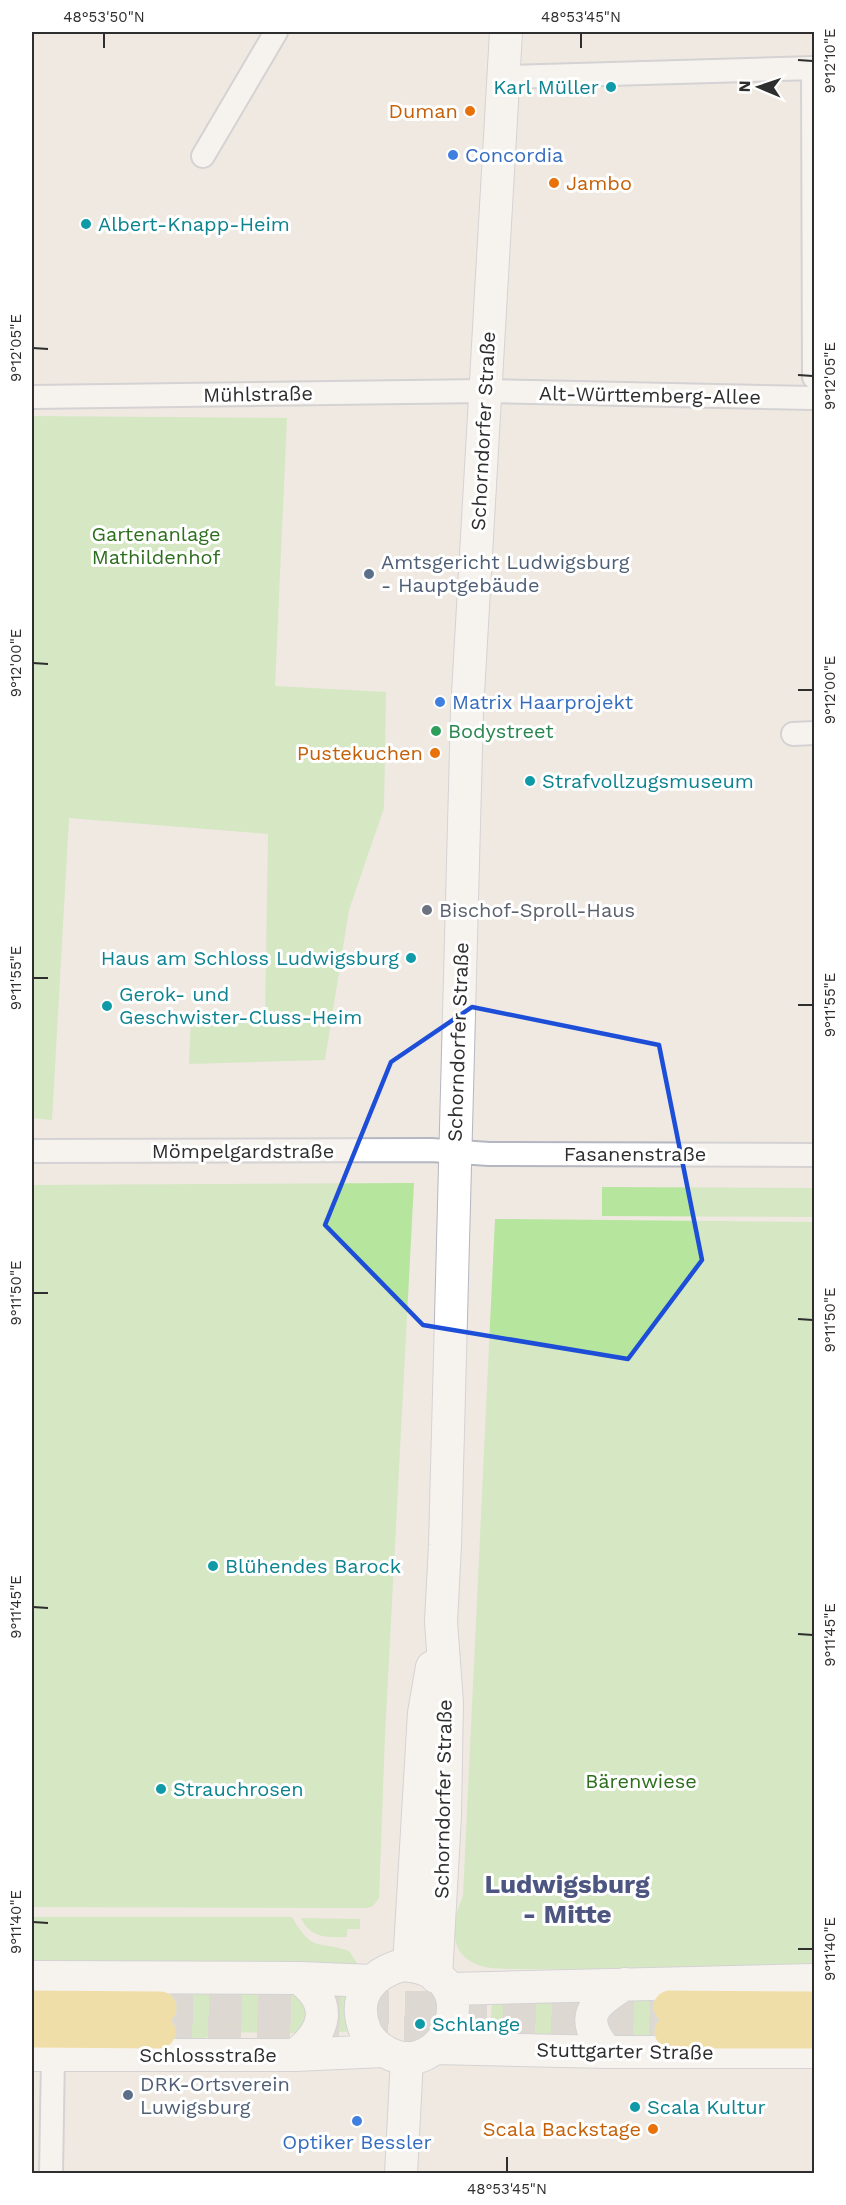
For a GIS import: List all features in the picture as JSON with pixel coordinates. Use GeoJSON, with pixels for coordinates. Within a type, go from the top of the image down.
{"type":"FeatureCollection","features":[{"type":"Feature","properties":{"kind":"main road","name":"Schorndorfer Straße"},"geometry":{"type":"LineString","coordinates":[[432,1977],[445,1815],[447,1703],[441,1622],[467,711],[506,32]]}},
{"type":"Feature","properties":{"kind":"main road"},"geometry":{"type":"LineString","coordinates":[[432,1977],[453,2009],[451,2024],[445,2037],[409,2052],[377,2047],[367,2035],[361,2020],[361,2004],[366,1989],[389,1969],[432,1977],[625,1984],[814,1980]]}},
{"type":"Feature","properties":{"kind":"main road"},"geometry":{"type":"LineString","coordinates":[[32,1977],[299,1978],[372,1982]]}},
{"type":"Feature","properties":{"kind":"main road"},"geometry":{"type":"LineString","coordinates":[[295,2055],[319,2029],[323,2015],[322,2004],[315,1992],[299,1978]]}},
{"type":"Feature","properties":{"kind":"main road"},"geometry":{"type":"LineString","coordinates":[[607,2052],[596,2039],[591,2026],[592,2016],[598,2002],[625,1984]]}},
{"type":"Feature","properties":{"kind":"main road","name":"Schlossstraße"},"geometry":{"type":"LineString","coordinates":[[32,2007],[159,2020],[32,2031]]}},
{"type":"Feature","properties":{"kind":"main road","name":"Stuttgarter Straße"},"geometry":{"type":"LineString","coordinates":[[814,2008],[670,2019],[814,2032]]}},
{"type":"Feature","properties":{"kind":"main road"},"geometry":{"type":"LineString","coordinates":[[401,2174],[409,2052]]}},
{"type":"Feature","properties":{"kind":"main road","name":"Stuttgarter Straße"},"geometry":{"type":"LineString","coordinates":[[409,2052],[814,2052]]}},
{"type":"Feature","properties":{"kind":"main road","name":"Schlossstraße"},"geometry":{"type":"LineString","coordinates":[[42,2055],[295,2055],[409,2052]]}},
{"type":"Feature","properties":{"kind":"street"},"geometry":{"type":"LineString","coordinates":[[203,156],[276,32]]}},
{"type":"Feature","properties":{"kind":"street"},"geometry":{"type":"LineString","coordinates":[[504,77],[814,68],[814,377]]}},
{"type":"Feature","properties":{"kind":"street","name":"Mühlstraße"},"geometry":{"type":"LineString","coordinates":[[32,397],[485,392]]}},
{"type":"Feature","properties":{"kind":"street","name":"Alt-Württemberg-Allee"},"geometry":{"type":"LineString","coordinates":[[485,392],[814,398]]}},
{"type":"Feature","properties":{"kind":"street","name":"Mömpelgardstraße"},"geometry":{"type":"LineString","coordinates":[[32,1151],[455,1150]]}},
{"type":"Feature","properties":{"kind":"street","name":"Fasanenstraße"},"geometry":{"type":"LineString","coordinates":[[455,1150],[489,1154],[814,1155]]}},
{"type":"Feature","properties":{"kind":"street"},"geometry":{"type":"LineString","coordinates":[[42,2055],[51,2174]]}},
{"type":"Feature","properties":{"kind":"highlighted area"},"geometry":{"type":"Polygon","coordinates":[[[472,1007],[659,1045],[702,1260],[628,1359],[423,1325],[325,1225],[391,1062],[472,1007]]]}},
{"type":"Feature","properties":{"kind":"green space","name":"Gartenanlage Mathildenhof"},"geometry":{"type":"Polygon","coordinates":[[[32,416],[287,418],[275,686],[386,692],[384,808],[349,910],[325,1060],[189,1064],[191,1019],[265,1019],[268,834],[69,818],[52,1120],[32,1118],[32,416]]]}},
{"type":"Feature","properties":{"kind":"green space","name":"Blühendes Barock"},"geometry":{"type":"Polygon","coordinates":[[[414,1183],[385,1735],[379,1898],[373,1906],[367,1908],[32,1907],[32,1185],[414,1183]]]}},
{"type":"Feature","properties":{"kind":"green space"},"geometry":{"type":"Polygon","coordinates":[[[602,1187],[814,1188],[814,1217],[602,1216],[602,1187]]]}},
{"type":"Feature","properties":{"kind":"green space","name":"Bärenwiese"},"geometry":{"type":"Polygon","coordinates":[[[495,1219],[814,1222],[814,1970],[506,1969],[485,1967],[471,1961],[457,1947],[456,1917],[463,1896],[495,1219]]]}},
{"type":"Feature","properties":{"kind":"green space"},"geometry":{"type":"Polygon","coordinates":[[[32,1917],[292,1917],[311,1941],[349,1951],[358,1969],[32,1967],[32,1917]]]}},
{"type":"Feature","properties":{"kind":"green space"},"geometry":{"type":"Polygon","coordinates":[[[301,1918],[360,1919],[360,1929],[347,1929],[347,1937],[326,1937],[310,1930],[301,1918]]]}},
{"type":"Feature","properties":{"kind":"green space"},"geometry":{"type":"Polygon","coordinates":[[[166,1988],[295,1990],[314,2018],[297,2033],[225,2032],[184,2044],[164,2043],[166,1988]]]}},
{"type":"Feature","properties":{"kind":"green space"},"geometry":{"type":"Polygon","coordinates":[[[337,1991],[357,1998],[354,2031],[325,2033],[327,1994],[337,1991]]]}},
{"type":"Feature","properties":{"kind":"green space"},"geometry":{"type":"Polygon","coordinates":[[[653,1991],[670,2041],[615,2041],[600,2018],[608,2005],[653,1991]]]}},
{"type":"Feature","properties":{"kind":"green space"},"geometry":{"type":"Polygon","coordinates":[[[492,2001],[585,2002],[584,2043],[490,2034],[492,2001]]]}},
{"type":"Feature","properties":{"kind":"tunnel"},"geometry":{"type":"LineString","coordinates":[[160,2008],[670,2007]]}},
{"type":"Feature","properties":{"kind":"tunnel"},"geometry":{"type":"LineString","coordinates":[[159,2032],[671,2032]]}},
{"type":"Feature","properties":{"kind":"place","name":"Karl Müller"},"geometry":{"type":"Point","coordinates":[611,87]}},
{"type":"Feature","properties":{"kind":"place","name":"Duman"},"geometry":{"type":"Point","coordinates":[470,111]}},
{"type":"Feature","properties":{"kind":"place","name":"Concordia"},"geometry":{"type":"Point","coordinates":[453,155]}},
{"type":"Feature","properties":{"kind":"place","name":"Jambo"},"geometry":{"type":"Point","coordinates":[554,183]}},
{"type":"Feature","properties":{"kind":"place","name":"Albert-Knapp-Heim"},"geometry":{"type":"Point","coordinates":[86,224]}},
{"type":"Feature","properties":{"kind":"place","name":"Amtsgericht Ludwigsburg - Hauptgebäude"},"geometry":{"type":"Point","coordinates":[369,574]}},
{"type":"Feature","properties":{"kind":"place","name":"Matrix Haarprojekt"},"geometry":{"type":"Point","coordinates":[440,702]}},
{"type":"Feature","properties":{"kind":"place","name":"Bodystreet"},"geometry":{"type":"Point","coordinates":[436,731]}},
{"type":"Feature","properties":{"kind":"place","name":"Pustekuchen"},"geometry":{"type":"Point","coordinates":[435,753]}},
{"type":"Feature","properties":{"kind":"place","name":"Strafvollzugsmuseum"},"geometry":{"type":"Point","coordinates":[530,781]}},
{"type":"Feature","properties":{"kind":"place","name":"Bischof-Sproll-Haus"},"geometry":{"type":"Point","coordinates":[427,910]}},
{"type":"Feature","properties":{"kind":"place","name":"Haus am Schloss Ludwigsburg"},"geometry":{"type":"Point","coordinates":[411,958]}},
{"type":"Feature","properties":{"kind":"place","name":"Gerok- und Geschwister-Cluss-Heim"},"geometry":{"type":"Point","coordinates":[107,1006]}},
{"type":"Feature","properties":{"kind":"place","name":"Blühendes Barock"},"geometry":{"type":"Point","coordinates":[213,1566]}},
{"type":"Feature","properties":{"kind":"place","name":"Strauchrosen"},"geometry":{"type":"Point","coordinates":[161,1789]}},
{"type":"Feature","properties":{"kind":"place","name":"Schlange"},"geometry":{"type":"Point","coordinates":[420,2024]}},
{"type":"Feature","properties":{"kind":"place","name":"DRK-Ortsverein Luwigsburg"},"geometry":{"type":"Point","coordinates":[128,2095]}},
{"type":"Feature","properties":{"kind":"place","name":"Scala Kultur"},"geometry":{"type":"Point","coordinates":[635,2107]}},
{"type":"Feature","properties":{"kind":"place","name":"Optiker Bessler"},"geometry":{"type":"Point","coordinates":[357,2121]}},
{"type":"Feature","properties":{"kind":"place","name":"Scala Backstage"},"geometry":{"type":"Point","coordinates":[653,2129]}},
{"type":"Feature","properties":{"kind":"district","name":"Ludwigsburg - Mitte"},"geometry":{"type":"Point","coordinates":[567,1899]}}]}
